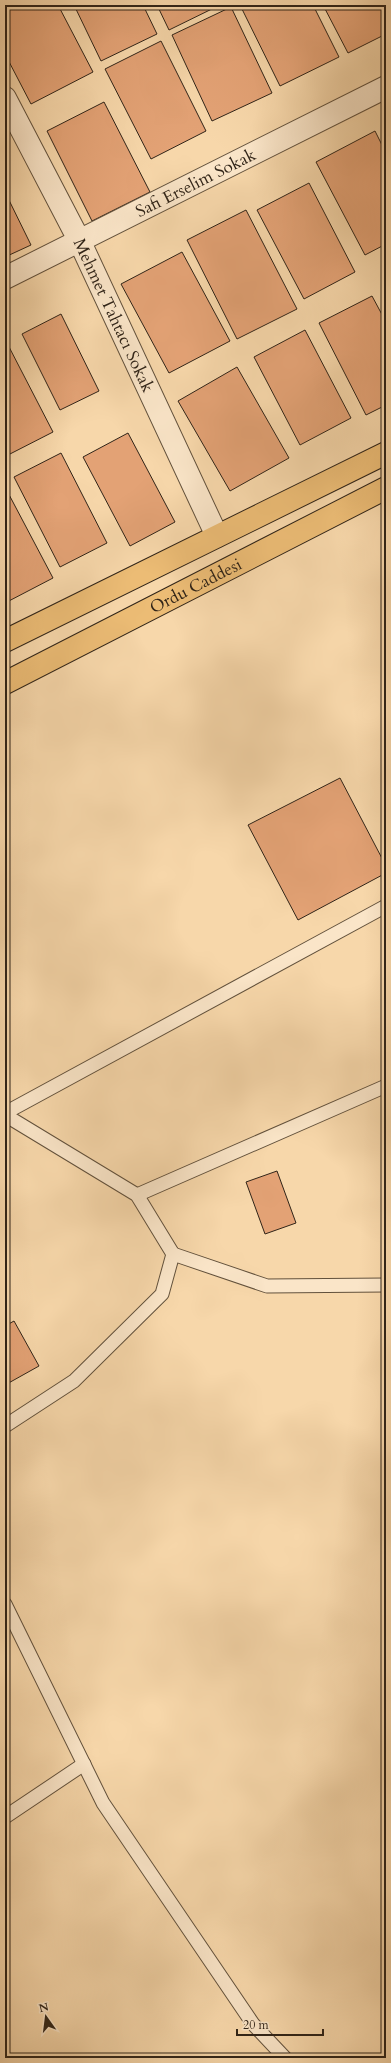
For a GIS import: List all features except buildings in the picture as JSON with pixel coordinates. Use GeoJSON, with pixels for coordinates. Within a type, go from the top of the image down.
{"type":"FeatureCollection","features":[{"type":"Feature","properties":{"kind":"main road","name":"Ordu Caddesi"},"geometry":{"type":"LineString","coordinates":[[5,641],[386,453]]}},
{"type":"Feature","properties":{"kind":"main road","name":"Ordu Caddesi"},"geometry":{"type":"LineString","coordinates":[[5,683],[386,488]]}},
{"type":"Feature","properties":{"kind":"street","name":"Safi Erselim Sokak"},"geometry":{"type":"LineString","coordinates":[[5,278],[386,87]]}},
{"type":"Feature","properties":{"kind":"street","name":"Mehmet Tahtacı Sokak"},"geometry":{"type":"LineString","coordinates":[[5,98],[79,240],[217,536]]}},
{"type":"Feature","properties":{"kind":"lane"},"geometry":{"type":"LineString","coordinates":[[5,1114],[386,906]]}},
{"type":"Feature","properties":{"kind":"lane"},"geometry":{"type":"LineString","coordinates":[[137,1194],[386,1086]]}},
{"type":"Feature","properties":{"kind":"lane"},"geometry":{"type":"LineString","coordinates":[[5,1114],[137,1194],[173,1254],[267,1286],[386,1285]]}},
{"type":"Feature","properties":{"kind":"lane"},"geometry":{"type":"LineString","coordinates":[[5,1426],[74,1381],[162,1294],[173,1254]]}},
{"type":"Feature","properties":{"kind":"lane"},"geometry":{"type":"LineString","coordinates":[[5,1604],[103,1803],[253,2024],[285,2058]]}},
{"type":"Feature","properties":{"kind":"lane"},"geometry":{"type":"LineString","coordinates":[[5,1818],[84,1764]]}}]}
